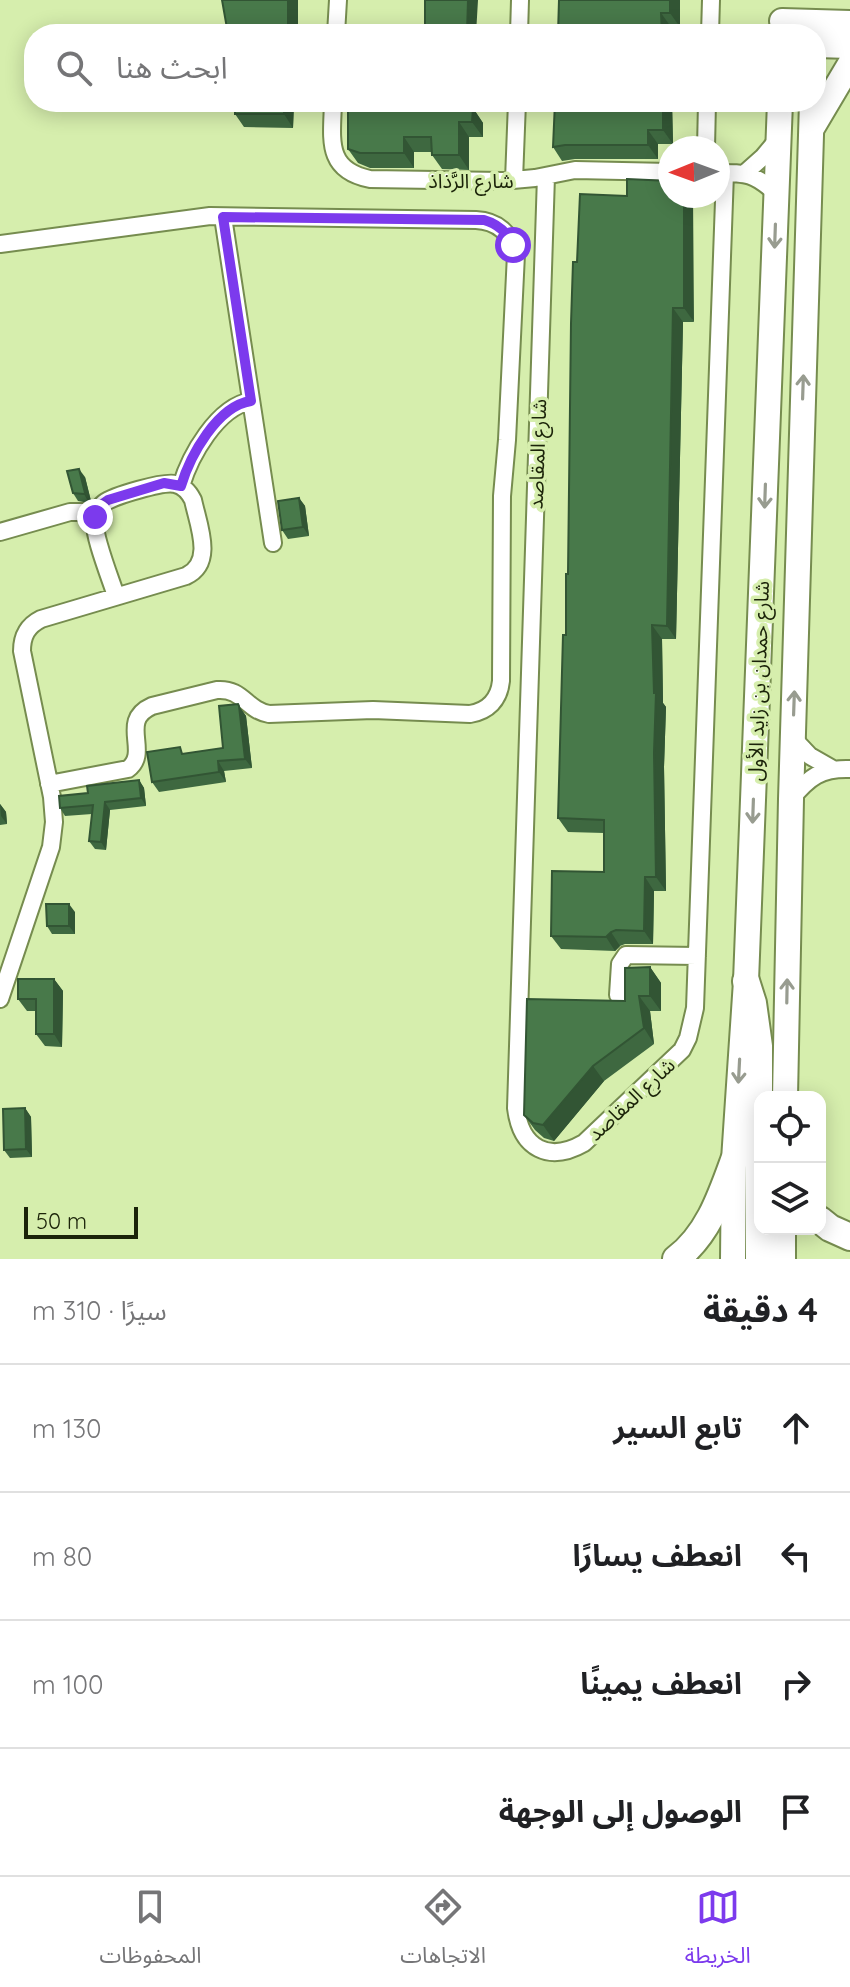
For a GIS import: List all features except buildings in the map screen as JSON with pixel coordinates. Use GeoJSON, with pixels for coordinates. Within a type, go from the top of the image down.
{"type":"FeatureCollection","features":[{"type":"Feature","properties":{"kind":"main road"},"geometry":{"type":"LineString","coordinates":[[782,18],[809,24]]}},
{"type":"Feature","properties":{"kind":"main road"},"geometry":{"type":"LineString","coordinates":[[826,24],[850,23]]}},
{"type":"Feature","properties":{"kind":"main road"},"geometry":{"type":"LineString","coordinates":[[826,32],[850,46]]}},
{"type":"Feature","properties":{"kind":"main road"},"geometry":{"type":"LineString","coordinates":[[826,105],[850,64]]}},
{"type":"Feature","properties":{"kind":"main road","name":"شارع حمدان بن زايد الأول"},"geometry":{"type":"LineString","coordinates":[[733,1259],[734,1160],[746,981],[779,112]]}},
{"type":"Feature","properties":{"kind":"main road","name":"شارع حمدان بن زايد الأول"},"geometry":{"type":"LineString","coordinates":[[785,1091],[812,112]]}},
{"type":"Feature","properties":{"kind":"main road"},"geometry":{"type":"LineString","coordinates":[[811,130],[822,112]]}},
{"type":"Feature","properties":{"kind":"main road"},"geometry":{"type":"LineString","coordinates":[[746,981],[753,1003],[759,1046],[759,1259]]}},
{"type":"Feature","properties":{"kind":"main road"},"geometry":{"type":"LineString","coordinates":[[676,1259],[703,1230],[719,1200],[734,1160]]}},
{"type":"Feature","properties":{"kind":"main road"},"geometry":{"type":"LineString","coordinates":[[826,1225],[850,1237]]}},
{"type":"Feature","properties":{"kind":"main road"},"geometry":{"type":"LineString","coordinates":[[783,1235],[783,1259]]}},
{"type":"Feature","properties":{"kind":"street"},"geometry":{"type":"LineString","coordinates":[[337,24],[338,0]]}},
{"type":"Feature","properties":{"kind":"street"},"geometry":{"type":"LineString","coordinates":[[519,24],[520,0]]}},
{"type":"Feature","properties":{"kind":"street"},"geometry":{"type":"LineString","coordinates":[[710,24],[711,0]]}},
{"type":"Feature","properties":{"kind":"street","name":"شارع الرَّذاذ"},"geometry":{"type":"LineString","coordinates":[[333,112],[334,155],[342,167],[354,176],[370,179],[514,180],[575,170],[658,172]]}},
{"type":"Feature","properties":{"kind":"street"},"geometry":{"type":"LineString","coordinates":[[514,180],[517,112]]}},
{"type":"Feature","properties":{"kind":"street"},"geometry":{"type":"LineString","coordinates":[[706,136],[707,112]]}},
{"type":"Feature","properties":{"kind":"street"},"geometry":{"type":"LineString","coordinates":[[745,173],[778,139]]}},
{"type":"Feature","properties":{"kind":"street"},"geometry":{"type":"LineString","coordinates":[[730,173],[745,173],[762,181],[777,194]]}},
{"type":"Feature","properties":{"kind":"street","name":"شارع المقاصد"},"geometry":{"type":"LineString","coordinates":[[546,176],[516,1108],[517,1122],[523,1135],[532,1145],[545,1152],[572,1150],[584,1143],[674,1059],[688,1038],[693,1023],[721,208]]}},
{"type":"Feature","properties":{"kind":"street"},"geometry":{"type":"LineString","coordinates":[[0,244],[198,217],[476,220],[498,226],[509,237],[516,254],[502,496],[500,689],[493,703],[483,711],[470,714],[373,710],[269,714],[252,707],[238,694],[217,690],[142,711],[135,727],[135,763],[128,769],[49,784]]}},
{"type":"Feature","properties":{"kind":"street"},"geometry":{"type":"LineString","coordinates":[[223,217],[273,543]]}},
{"type":"Feature","properties":{"kind":"street"},"geometry":{"type":"LineString","coordinates":[[181,486],[191,458],[206,435],[233,408],[251,401]]}},
{"type":"Feature","properties":{"kind":"street"},"geometry":{"type":"LineString","coordinates":[[0,999],[51,847],[54,822],[22,651],[23,638],[30,626],[41,619],[186,576],[198,568],[202,559],[202,544],[193,500],[181,486],[164,483],[108,500],[101,505],[95,517],[96,531],[116,596]]}},
{"type":"Feature","properties":{"kind":"street"},"geometry":{"type":"LineString","coordinates":[[0,532],[70,512],[83,512],[95,517]]}},
{"type":"Feature","properties":{"kind":"street"},"geometry":{"type":"LineString","coordinates":[[793,738],[810,756],[831,768],[850,769],[850,762]]}},
{"type":"Feature","properties":{"kind":"street"},"geometry":{"type":"LineString","coordinates":[[791,799],[809,780],[831,768]]}},
{"type":"Feature","properties":{"kind":"street"},"geometry":{"type":"LineString","coordinates":[[618,995],[620,964],[626,955],[697,956]]}},
{"type":"Feature","properties":{"kind":"route"},"geometry":{"type":"LineString","coordinates":[[95,517],[101,505],[108,500],[164,483],[181,486],[191,458],[206,435],[233,408],[251,401],[223,217],[484,220],[503,230],[513,245]]}}]}
